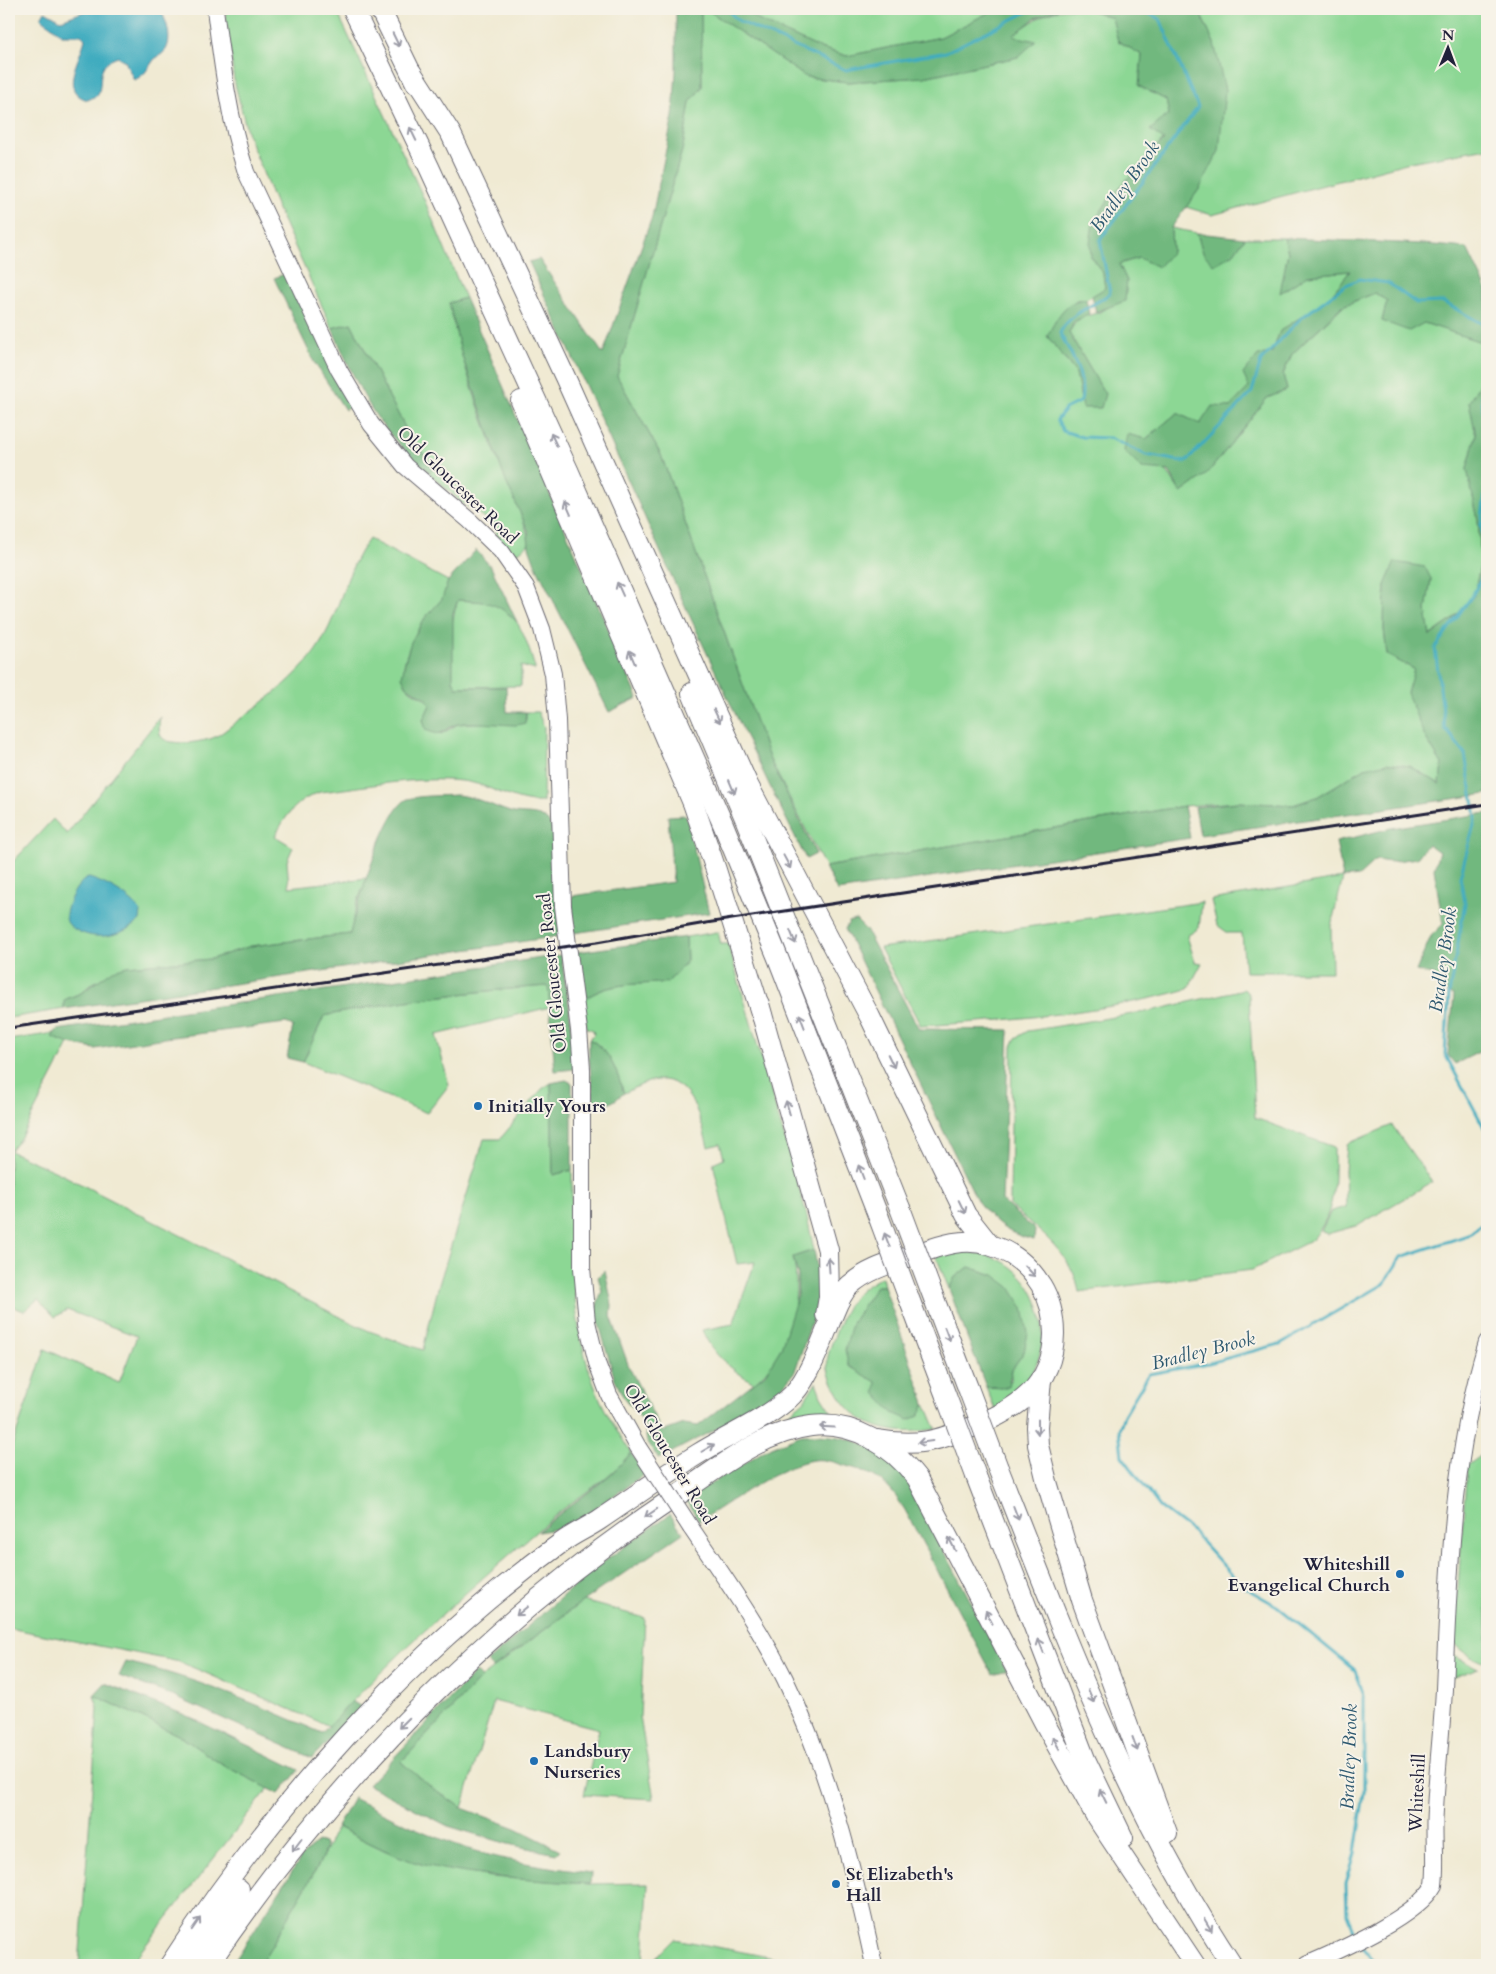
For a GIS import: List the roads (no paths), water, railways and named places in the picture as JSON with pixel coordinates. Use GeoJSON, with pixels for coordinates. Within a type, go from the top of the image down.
{"type":"FeatureCollection","features":[{"type":"Feature","properties":{"kind":"highway"},"geometry":{"type":"LineString","coordinates":[[353,9],[429,167],[568,470],[778,958],[1085,1759],[1154,1903]]}},
{"type":"Feature","properties":{"kind":"highway"},"geometry":{"type":"LineString","coordinates":[[380,9],[411,72],[639,573],[725,771],[900,1208],[1038,1572],[1120,1767],[1186,1888],[1231,1964]]}},
{"type":"Feature","properties":{"kind":"highway"},"geometry":{"type":"LineString","coordinates":[[411,72],[450,134],[566,377],[748,785],[870,1017],[966,1215],[989,1244]]}},
{"type":"Feature","properties":{"kind":"highway"},"geometry":{"type":"LineString","coordinates":[[429,167],[450,239],[692,803],[762,1016]]}},
{"type":"Feature","properties":{"kind":"highway"},"geometry":{"type":"LineString","coordinates":[[647,650],[670,728],[721,869],[828,1250],[829,1297],[824,1331]]}},
{"type":"Feature","properties":{"kind":"highway"},"geometry":{"type":"LineString","coordinates":[[170,1965],[215,1898],[252,1848],[329,1755],[400,1681],[461,1624],[564,1540],[595,1523],[696,1455],[795,1394],[809,1372],[824,1331],[846,1290],[855,1281],[874,1270],[951,1243],[976,1242],[989,1244],[1002,1249],[1031,1271],[1046,1294],[1052,1314],[1054,1339],[1050,1359],[1041,1379],[1027,1397],[1000,1416],[939,1440],[920,1444],[899,1444],[874,1439],[836,1427],[814,1426],[792,1430],[769,1438],[706,1476],[635,1523],[501,1629],[372,1755],[316,1820],[236,1926],[217,1965]]}},
{"type":"Feature","properties":{"kind":"highway"},"geometry":{"type":"LineString","coordinates":[[1041,1379],[1037,1427],[1038,1445],[1068,1554],[1082,1600],[1186,1888]]}},
{"type":"Feature","properties":{"kind":"highway"},"geometry":{"type":"LineString","coordinates":[[874,1439],[894,1452],[918,1478],[1092,1810],[1195,1965]]}},
{"type":"Feature","properties":{"kind":"highway"},"geometry":{"type":"LineString","coordinates":[[193,1963],[269,1848],[342,1759],[409,1687],[468,1632],[595,1523]]}},
{"type":"Feature","properties":{"kind":"highway"},"geometry":{"type":"LineString","coordinates":[[193,1963],[236,1926]]}},
{"type":"Feature","properties":{"kind":"main road","name":"Old Gloucester Road"},"geometry":{"type":"LineString","coordinates":[[215,9],[224,79],[237,143],[246,172],[354,398],[371,424],[405,466],[470,521],[501,551],[526,587],[542,629],[553,674],[557,720],[563,906],[579,1030],[582,1069],[581,1242],[587,1322],[597,1363],[609,1395],[638,1447],[766,1644],[802,1717],[828,1783],[840,1821],[874,1965]]}},
{"type":"Feature","properties":{"kind":"main road","name":"Whiteshill"},"geometry":{"type":"LineString","coordinates":[[1306,1965],[1374,1932],[1418,1906],[1428,1896],[1434,1885],[1434,1811],[1444,1692],[1453,1518],[1463,1446],[1477,1378],[1487,1342]]}},
{"type":"Feature","properties":{"kind":"water"},"geometry":{"type":"Polygon","coordinates":[[[91,9],[160,10],[167,25],[169,42],[165,51],[154,60],[143,75],[134,80],[125,61],[118,57],[110,60],[101,73],[98,95],[88,100],[79,96],[74,90],[72,82],[85,39],[81,35],[62,35],[41,18],[45,11],[61,20],[91,9]]]}},
{"type":"Feature","properties":{"kind":"water"},"geometry":{"type":"Polygon","coordinates":[[[89,878],[111,887],[125,896],[141,912],[140,920],[119,933],[104,936],[88,935],[68,924],[66,914],[69,901],[80,883],[89,878]]]}},
{"type":"Feature","properties":{"kind":"waterway","name":"Bradley Brook"},"geometry":{"type":"LineString","coordinates":[[726,9],[739,21],[846,70],[946,52],[1033,9]]}},
{"type":"Feature","properties":{"kind":"waterway","name":"Bradley Brook"},"geometry":{"type":"LineString","coordinates":[[1139,9],[1160,19],[1198,107],[1100,240],[1110,293],[1076,314],[1060,333],[1077,366],[1082,383],[1081,401],[1065,409],[1057,420],[1063,431],[1082,437],[1110,438],[1146,455],[1186,462],[1252,392],[1261,361],[1300,319],[1344,286],[1359,279],[1388,283],[1416,303],[1443,302],[1481,323],[1487,332]]}},
{"type":"Feature","properties":{"kind":"waterway","name":"Bradley Brook"},"geometry":{"type":"LineString","coordinates":[[1487,389],[1482,396],[1487,462]]}},
{"type":"Feature","properties":{"kind":"waterway","name":"Bradley Brook"},"geometry":{"type":"LineString","coordinates":[[1487,480],[1481,526],[1487,551]]}},
{"type":"Feature","properties":{"kind":"waterway","name":"Bradley Brook"},"geometry":{"type":"LineString","coordinates":[[1487,568],[1472,596],[1435,648],[1445,728],[1465,754],[1476,817],[1460,877],[1465,903],[1449,994],[1445,1054],[1487,1133]]}},
{"type":"Feature","properties":{"kind":"waterway","name":"Bradley Brook"},"geometry":{"type":"LineString","coordinates":[[1356,1937],[1347,1915],[1346,1884],[1355,1853],[1364,1793],[1364,1696],[1355,1670],[1277,1606],[1242,1586],[1193,1532],[1160,1507],[1122,1456],[1119,1430],[1124,1415],[1149,1374],[1209,1363],[1280,1344],[1384,1284],[1401,1257],[1468,1235],[1487,1220]]}},
{"type":"Feature","properties":{"kind":"waterway","name":"Bradley Brook"},"geometry":{"type":"LineString","coordinates":[[1360,1945],[1377,1965]]}},
{"type":"Feature","properties":{"kind":"railway"},"geometry":{"type":"LineString","coordinates":[[9,1028],[597,942],[706,923],[1487,804]]}},
{"type":"Feature","properties":{"kind":"place","name":"Initially Yours"},"geometry":{"type":"Point","coordinates":[478,1106]}},
{"type":"Feature","properties":{"kind":"place","name":"Whiteshill Evangelical Church"},"geometry":{"type":"Point","coordinates":[1400,1574]}},
{"type":"Feature","properties":{"kind":"place","name":"Landsbury Nurseries"},"geometry":{"type":"Point","coordinates":[534,1761]}},
{"type":"Feature","properties":{"kind":"place","name":"St Elizabeth's Hall"},"geometry":{"type":"Point","coordinates":[836,1884]}}]}
